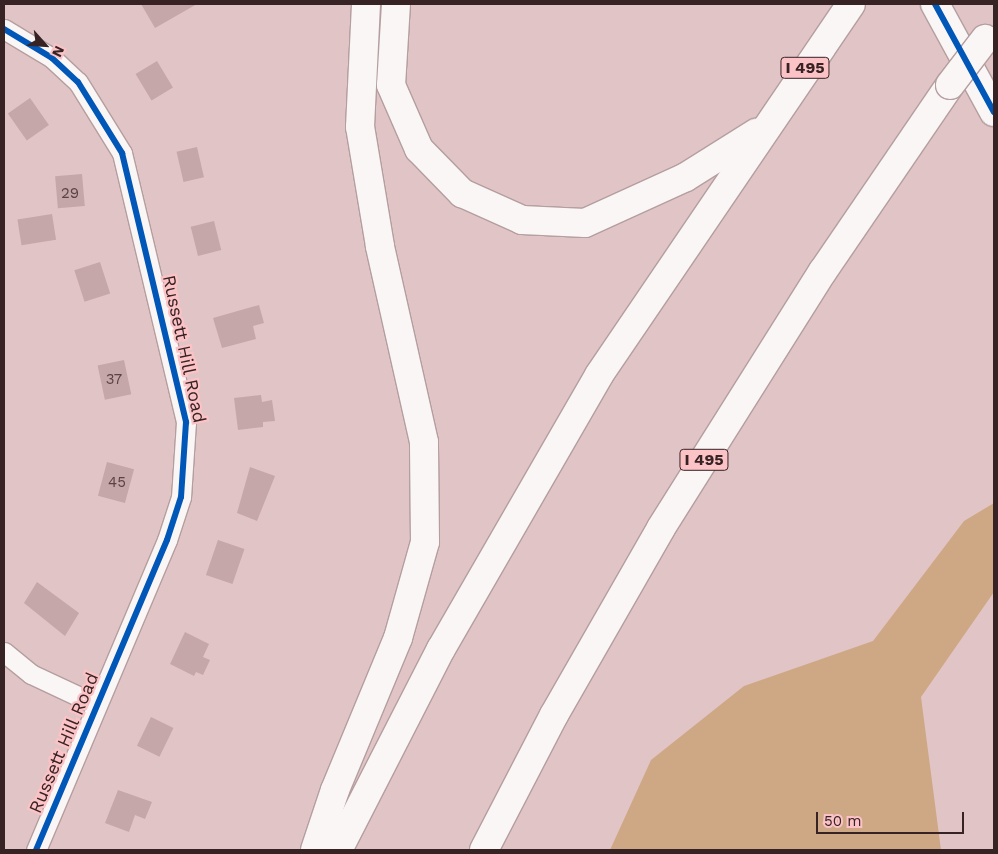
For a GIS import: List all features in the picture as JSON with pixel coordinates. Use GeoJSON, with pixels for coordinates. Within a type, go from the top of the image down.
{"type":"FeatureCollection","features":[{"type":"Feature","properties":{"kind":"main road"},"geometry":{"type":"LineString","coordinates":[[315,850],[335,790],[398,638],[424,542],[424,442],[380,246],[360,127],[366,4]]}},
{"type":"Feature","properties":{"kind":"main road"},"geometry":{"type":"LineString","coordinates":[[396,4],[391,85],[419,149],[462,194],[522,220],[585,223],[686,177],[764,128]]}},
{"type":"Feature","properties":{"kind":"main road"},"geometry":{"type":"LineString","coordinates":[[935,4],[994,112]]}},
{"type":"Feature","properties":{"kind":"main road","name":"I 495"},"geometry":{"type":"LineString","coordinates":[[338,850],[441,649],[599,375],[764,128],[849,6]]}},
{"type":"Feature","properties":{"kind":"main road","name":"I 495"},"geometry":{"type":"LineString","coordinates":[[484,850],[554,715],[661,528],[823,271],[950,85],[990,33]]}},
{"type":"Feature","properties":{"kind":"street","name":"Russett Hill Road"},"geometry":{"type":"LineString","coordinates":[[4,29],[52,58],[78,82],[122,153],[186,422],[181,497],[167,540],[95,704],[36,850]]}},
{"type":"Feature","properties":{"kind":"street"},"geometry":{"type":"LineString","coordinates":[[4,652],[30,674],[95,704]]}},
{"type":"Feature","properties":{"kind":"shaded area"},"geometry":{"type":"Polygon","coordinates":[[[994,503],[994,592],[921,697],[941,850],[610,850],[651,760],[744,686],[873,641],[964,521],[994,503]]]}},
{"type":"Feature","properties":{"kind":"building"},"geometry":{"type":"Polygon","coordinates":[[[141,4],[197,4],[155,28],[141,4]]]}},
{"type":"Feature","properties":{"kind":"building"},"geometry":{"type":"Polygon","coordinates":[[[157,61],[173,88],[152,100],[136,74],[157,61]]]}},
{"type":"Feature","properties":{"kind":"building"},"geometry":{"type":"Polygon","coordinates":[[[30,98],[49,125],[27,141],[8,113],[30,98]]]}},
{"type":"Feature","properties":{"kind":"building"},"geometry":{"type":"Polygon","coordinates":[[[197,147],[204,177],[184,182],[177,152],[197,147]]]}},
{"type":"Feature","properties":{"kind":"building"},"geometry":{"type":"Polygon","coordinates":[[[82,174],[85,206],[58,208],[55,176],[82,174]]]}},
{"type":"Feature","properties":{"kind":"building"},"geometry":{"type":"Polygon","coordinates":[[[52,214],[56,240],[21,245],[17,219],[52,214]]]}},
{"type":"Feature","properties":{"kind":"building"},"geometry":{"type":"Polygon","coordinates":[[[214,221],[221,250],[198,256],[191,227],[214,221]]]}},
{"type":"Feature","properties":{"kind":"building"},"geometry":{"type":"Polygon","coordinates":[[[100,262],[110,293],[85,302],[74,270],[100,262]]]}},
{"type":"Feature","properties":{"kind":"building"},"geometry":{"type":"Polygon","coordinates":[[[259,305],[264,323],[253,326],[256,339],[222,348],[213,318],[259,305]]]}},
{"type":"Feature","properties":{"kind":"building"},"geometry":{"type":"Polygon","coordinates":[[[124,360],[131,394],[105,400],[98,366],[124,360]]]}},
{"type":"Feature","properties":{"kind":"building"},"geometry":{"type":"Polygon","coordinates":[[[261,395],[262,402],[272,400],[275,421],[263,422],[263,427],[238,430],[234,398],[261,395]]]}},
{"type":"Feature","properties":{"kind":"building"},"geometry":{"type":"Polygon","coordinates":[[[107,462],[134,469],[125,503],[98,496],[107,462]]]}},
{"type":"Feature","properties":{"kind":"building"},"geometry":{"type":"Polygon","coordinates":[[[250,467],[275,476],[257,521],[237,513],[250,467]]]}},
{"type":"Feature","properties":{"kind":"building"},"geometry":{"type":"Polygon","coordinates":[[[218,540],[244,549],[232,584],[206,575],[218,540]]]}},
{"type":"Feature","properties":{"kind":"building"},"geometry":{"type":"Polygon","coordinates":[[[37,582],[79,613],[65,636],[24,603],[37,582]]]}},
{"type":"Feature","properties":{"kind":"building"},"geometry":{"type":"Polygon","coordinates":[[[185,632],[209,644],[203,657],[210,660],[203,675],[196,672],[194,676],[170,664],[185,632]]]}},
{"type":"Feature","properties":{"kind":"building"},"geometry":{"type":"Polygon","coordinates":[[[151,717],[173,728],[159,757],[137,746],[151,717]]]}},
{"type":"Feature","properties":{"kind":"building"},"geometry":{"type":"Polygon","coordinates":[[[118,790],[152,802],[145,819],[135,815],[129,832],[105,823],[118,790]]]}},
{"type":"Feature","properties":{"kind":"cycle path"},"geometry":{"type":"LineString","coordinates":[[935,4],[994,112]]}},
{"type":"Feature","properties":{"kind":"cycle path"},"geometry":{"type":"LineString","coordinates":[[4,29],[52,58],[78,82],[122,153],[186,422],[181,497],[167,540],[36,850]]}}]}
